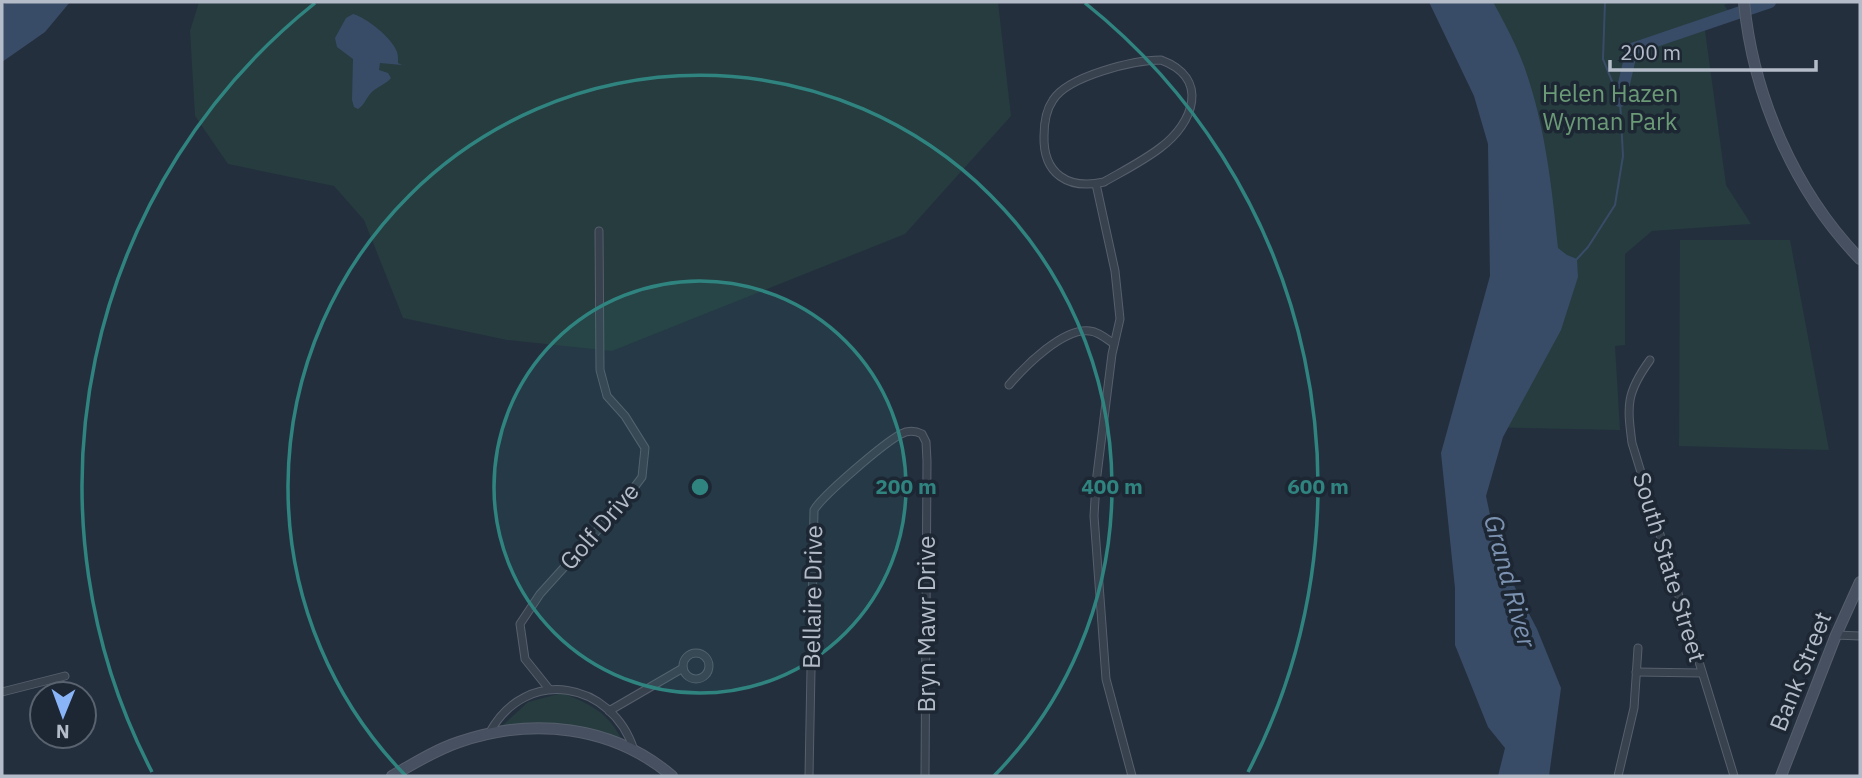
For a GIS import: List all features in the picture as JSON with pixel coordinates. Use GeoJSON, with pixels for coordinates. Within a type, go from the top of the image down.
{"type":"FeatureCollection","features":[{"type":"Feature","properties":{"kind":"main road"},"geometry":{"type":"LineString","coordinates":[[1744,2],[1749,37],[1767,106],[1780,139],[1813,199],[1860,259]]}},
{"type":"Feature","properties":{"kind":"main road","name":"Bank Street"},"geometry":{"type":"LineString","coordinates":[[1781,776],[1836,635],[1860,582]]}},
{"type":"Feature","properties":{"kind":"main road"},"geometry":{"type":"LineString","coordinates":[[392,776],[424,757],[456,743],[490,732],[533,727],[591,734],[634,750],[657,763],[672,776]]}},
{"type":"Feature","properties":{"kind":"street"},"geometry":{"type":"LineString","coordinates":[[1161,60],[1174,65],[1185,74],[1192,87],[1193,100],[1179,129],[1162,147],[1104,182],[1096,184],[1065,180],[1054,171],[1044,155],[1045,122],[1054,99],[1073,83],[1137,61],[1161,60]]}},
{"type":"Feature","properties":{"kind":"street"},"geometry":{"type":"LineString","coordinates":[[1096,184],[1119,296],[1120,319],[1114,344],[1094,516],[1106,679],[1132,776]]}},
{"type":"Feature","properties":{"kind":"street","name":"Golf Drive"},"geometry":{"type":"LineString","coordinates":[[549,689],[525,659],[520,624],[540,594],[624,501],[642,477],[645,447],[625,416],[607,396],[600,370],[600,230]]}},
{"type":"Feature","properties":{"kind":"street"},"geometry":{"type":"LineString","coordinates":[[1009,385],[1024,368],[1052,346],[1073,334],[1087,330],[1098,333],[1114,344]]}},
{"type":"Feature","properties":{"kind":"street","name":"South State Street"},"geometry":{"type":"LineString","coordinates":[[1650,360],[1636,380],[1629,399],[1632,443],[1734,776]]}},
{"type":"Feature","properties":{"kind":"street","name":"Bellaire Drive"},"geometry":{"type":"LineString","coordinates":[[809,776],[814,510],[823,498],[902,433],[919,432]]}},
{"type":"Feature","properties":{"kind":"street","name":"Bryn Mawr Drive"},"geometry":{"type":"LineString","coordinates":[[919,432],[926,442],[927,461],[925,776]]}},
{"type":"Feature","properties":{"kind":"street"},"geometry":{"type":"LineString","coordinates":[[1836,635],[1860,636]]}},
{"type":"Feature","properties":{"kind":"street"},"geometry":{"type":"LineString","coordinates":[[1618,776],[1634,708],[1638,648]]}},
{"type":"Feature","properties":{"kind":"street"},"geometry":{"type":"LineString","coordinates":[[609,711],[683,668]]}},
{"type":"Feature","properties":{"kind":"street"},"geometry":{"type":"LineString","coordinates":[[1636,672],[1702,673]]}},
{"type":"Feature","properties":{"kind":"street"},"geometry":{"type":"LineString","coordinates":[[2,692],[65,676]]}},
{"type":"Feature","properties":{"kind":"street"},"geometry":{"type":"LineString","coordinates":[[490,732],[499,716],[511,706],[549,689],[576,691],[609,711],[630,737],[634,750]]}},
{"type":"Feature","properties":{"kind":"green space"},"geometry":{"type":"Polygon","coordinates":[[[199,2],[998,2],[1011,116],[905,234],[612,351],[507,340],[403,318],[364,220],[334,186],[228,164],[195,116],[190,31],[199,2]]]}},
{"type":"Feature","properties":{"kind":"green space","name":"Helen Hazen Wyman Park"},"geometry":{"type":"Polygon","coordinates":[[[1459,2],[1732,2],[1724,5],[1730,13],[1704,23],[1726,185],[1751,224],[1652,231],[1625,254],[1625,345],[1615,346],[1620,430],[1484,427],[1523,286],[1459,2]]]}},
{"type":"Feature","properties":{"kind":"green space"},"geometry":{"type":"Polygon","coordinates":[[[1680,240],[1790,240],[1829,450],[1679,446],[1680,240]]]}},
{"type":"Feature","properties":{"kind":"green space"},"geometry":{"type":"Polygon","coordinates":[[[562,693],[597,710],[611,722],[622,740],[561,724],[501,727],[528,702],[562,693]]]}},
{"type":"Feature","properties":{"kind":"water"},"geometry":{"type":"Polygon","coordinates":[[[8,2],[70,2],[45,32],[2,62],[2,5],[8,2]]]}},
{"type":"Feature","properties":{"kind":"water","name":"Grand River"},"geometry":{"type":"Polygon","coordinates":[[[1429,2],[1493,2],[1521,58],[1537,110],[1550,179],[1558,248],[1577,259],[1578,277],[1561,330],[1503,437],[1486,496],[1499,557],[1537,629],[1561,688],[1549,776],[1498,776],[1505,748],[1488,727],[1455,645],[1455,588],[1441,453],[1490,276],[1488,144],[1474,96],[1429,2]]]}},
{"type":"Feature","properties":{"kind":"water"},"geometry":{"type":"Polygon","coordinates":[[[353,14],[365,19],[385,35],[397,53],[398,63],[402,65],[380,63],[379,70],[388,73],[391,78],[372,92],[358,109],[354,107],[352,100],[353,59],[337,47],[335,38],[346,18],[353,14]]]}},
{"type":"Feature","properties":{"kind":"waterway"},"geometry":{"type":"LineString","coordinates":[[1576,260],[1588,247],[1615,205],[1623,156],[1620,101],[1603,59],[1605,2]]}},
{"type":"Feature","properties":{"kind":"waterway"},"geometry":{"type":"LineString","coordinates":[[1620,101],[1632,49],[1770,2]]}}]}
